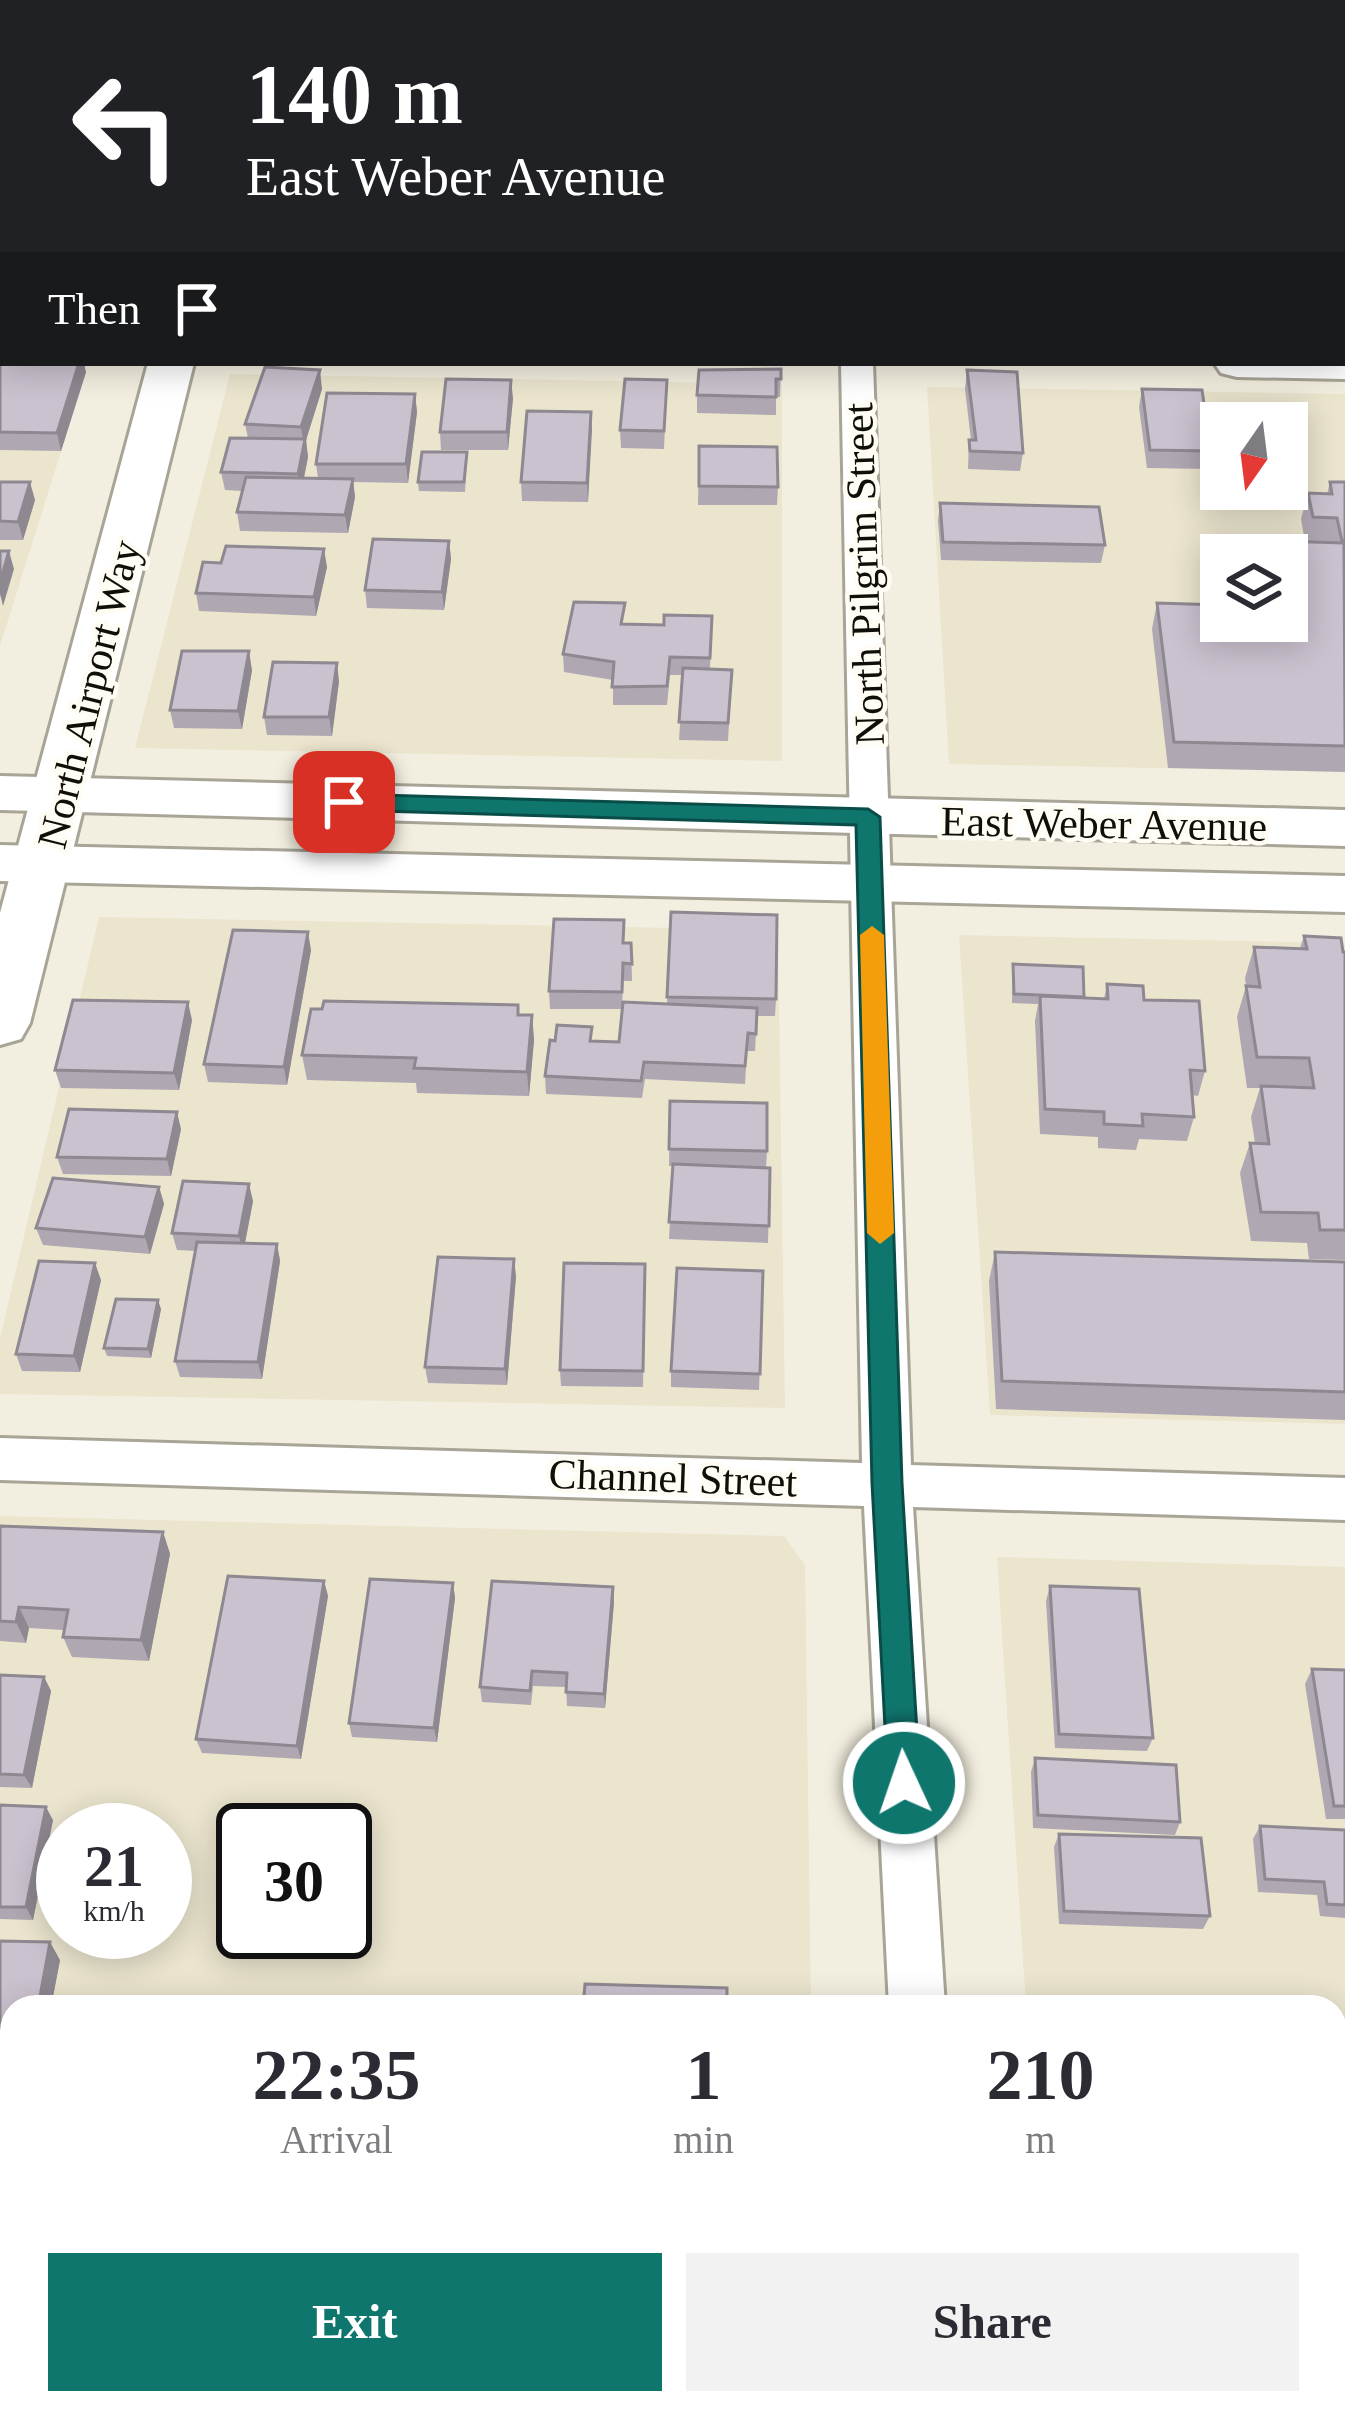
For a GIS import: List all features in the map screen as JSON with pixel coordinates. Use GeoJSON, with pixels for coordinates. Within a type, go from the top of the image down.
{"type":"FeatureCollection","features":[{"type":"Feature","properties":{"kind":"main road","name":"North Airport Way"},"geometry":{"type":"LineString","coordinates":[[0,1023],[22,864],[63,794],[170,366]]}},
{"type":"Feature","properties":{"kind":"street","name":"North Pilgrim Street"},"geometry":{"type":"LineString","coordinates":[[857,366],[887,1483],[916,1995]]}},
{"type":"Feature","properties":{"kind":"street","name":"East Weber Avenue"},"geometry":{"type":"LineString","coordinates":[[0,793],[1345,828]]}},
{"type":"Feature","properties":{"kind":"street","name":"East Weber Avenue"},"geometry":{"type":"LineString","coordinates":[[22,864],[1345,894]]}},
{"type":"Feature","properties":{"kind":"street","name":"Channel Street"},"geometry":{"type":"LineString","coordinates":[[0,1459],[1345,1499]]}},
{"type":"Feature","properties":{"kind":"shaded area"},"geometry":{"type":"Polygon","coordinates":[[[0,370],[86,372],[0,646],[0,370]]]}},
{"type":"Feature","properties":{"kind":"shaded area"},"geometry":{"type":"Polygon","coordinates":[[[230,374],[782,384],[782,761],[135,748],[230,374]]]}},
{"type":"Feature","properties":{"kind":"shaded area"},"geometry":{"type":"Polygon","coordinates":[[[927,387],[1345,394],[1345,772],[949,764],[927,387]]]}},
{"type":"Feature","properties":{"kind":"shaded area"},"geometry":{"type":"Polygon","coordinates":[[[99,917],[778,930],[785,1408],[0,1394],[0,1338],[99,917]]]}},
{"type":"Feature","properties":{"kind":"shaded area"},"geometry":{"type":"Polygon","coordinates":[[[959,935],[1345,943],[1345,1424],[990,1415],[959,935]]]}},
{"type":"Feature","properties":{"kind":"shaded area"},"geometry":{"type":"Polygon","coordinates":[[[0,1516],[784,1536],[805,1565],[811,1995],[0,1995],[0,1516]]]}},
{"type":"Feature","properties":{"kind":"shaded area"},"geometry":{"type":"Polygon","coordinates":[[[997,1557],[1345,1567],[1345,1995],[1025,1995],[997,1557]]]}},
{"type":"Feature","properties":{"kind":"building"},"geometry":{"type":"Polygon","coordinates":[[[0,366],[78,366],[57,433],[0,432],[0,366]]]}},
{"type":"Feature","properties":{"kind":"building"},"geometry":{"type":"Polygon","coordinates":[[[265,367],[320,370],[301,427],[245,424],[265,367]]]}},
{"type":"Feature","properties":{"kind":"building"},"geometry":{"type":"Polygon","coordinates":[[[781,369],[776,397],[697,395],[699,370],[781,369]]]}},
{"type":"Feature","properties":{"kind":"building"},"geometry":{"type":"Polygon","coordinates":[[[967,370],[1017,372],[1023,453],[970,451],[969,440],[976,440],[967,370]]]}},
{"type":"Feature","properties":{"kind":"building"},"geometry":{"type":"Polygon","coordinates":[[[446,379],[511,380],[507,432],[440,432],[446,379]]]}},
{"type":"Feature","properties":{"kind":"building"},"geometry":{"type":"Polygon","coordinates":[[[625,379],[667,380],[664,431],[620,430],[625,379]]]}},
{"type":"Feature","properties":{"kind":"building"},"geometry":{"type":"Polygon","coordinates":[[[1142,389],[1202,390],[1200,451],[1150,450],[1142,389]]]}},
{"type":"Feature","properties":{"kind":"building"},"geometry":{"type":"Polygon","coordinates":[[[327,393],[415,394],[406,464],[316,464],[327,393]]]}},
{"type":"Feature","properties":{"kind":"building"},"geometry":{"type":"Polygon","coordinates":[[[527,411],[591,412],[587,483],[521,482],[527,411]]]}},
{"type":"Feature","properties":{"kind":"building"},"geometry":{"type":"Polygon","coordinates":[[[230,438],[305,439],[298,474],[221,472],[230,438]]]}},
{"type":"Feature","properties":{"kind":"building"},"geometry":{"type":"Polygon","coordinates":[[[699,446],[777,447],[778,487],[699,486],[699,446]]]}},
{"type":"Feature","properties":{"kind":"building"},"geometry":{"type":"Polygon","coordinates":[[[422,452],[467,452],[464,482],[418,482],[422,452]]]}},
{"type":"Feature","properties":{"kind":"building"},"geometry":{"type":"Polygon","coordinates":[[[246,477],[353,479],[345,515],[237,512],[246,477]]]}},
{"type":"Feature","properties":{"kind":"building"},"geometry":{"type":"Polygon","coordinates":[[[0,482],[30,482],[18,522],[0,521],[0,482]]]}},
{"type":"Feature","properties":{"kind":"building"},"geometry":{"type":"Polygon","coordinates":[[[1330,482],[1345,482],[1345,541],[1337,518],[1313,517],[1308,493],[1332,494],[1330,482]]]}},
{"type":"Feature","properties":{"kind":"building"},"geometry":{"type":"Polygon","coordinates":[[[940,503],[1099,507],[1105,545],[943,542],[940,503]]]}},
{"type":"Feature","properties":{"kind":"building"},"geometry":{"type":"Polygon","coordinates":[[[373,539],[449,541],[442,592],[365,590],[373,539]]]}},
{"type":"Feature","properties":{"kind":"building"},"geometry":{"type":"Polygon","coordinates":[[[1308,542],[1344,543],[1345,746],[1174,742],[1157,603],[1200,604],[1200,642],[1308,642],[1308,542]]]}},
{"type":"Feature","properties":{"kind":"building"},"geometry":{"type":"Polygon","coordinates":[[[226,546],[324,549],[314,597],[196,593],[203,562],[221,563],[226,546]]]}},
{"type":"Feature","properties":{"kind":"building"},"geometry":{"type":"Polygon","coordinates":[[[0,551],[9,551],[0,582],[0,551]]]}},
{"type":"Feature","properties":{"kind":"building"},"geometry":{"type":"Polygon","coordinates":[[[574,602],[625,603],[621,624],[664,625],[664,615],[712,616],[710,658],[670,657],[667,686],[612,687],[614,662],[563,654],[574,602]]]}},
{"type":"Feature","properties":{"kind":"building"},"geometry":{"type":"Polygon","coordinates":[[[182,651],[249,651],[238,711],[170,710],[182,651]]]}},
{"type":"Feature","properties":{"kind":"building"},"geometry":{"type":"Polygon","coordinates":[[[273,662],[337,663],[329,717],[264,717],[273,662]]]}},
{"type":"Feature","properties":{"kind":"building"},"geometry":{"type":"Polygon","coordinates":[[[683,668],[732,670],[728,723],[679,722],[683,668]]]}},
{"type":"Feature","properties":{"kind":"building"},"geometry":{"type":"Polygon","coordinates":[[[671,912],[777,915],[776,999],[667,997],[671,912]]]}},
{"type":"Feature","properties":{"kind":"building"},"geometry":{"type":"Polygon","coordinates":[[[554,919],[624,920],[623,943],[631,943],[632,964],[623,963],[622,992],[549,991],[554,919]]]}},
{"type":"Feature","properties":{"kind":"building"},"geometry":{"type":"Polygon","coordinates":[[[233,930],[308,932],[284,1067],[204,1064],[233,930]]]}},
{"type":"Feature","properties":{"kind":"building"},"geometry":{"type":"Polygon","coordinates":[[[1304,936],[1341,938],[1345,952],[1345,1230],[1320,1230],[1318,1213],[1261,1212],[1250,1143],[1269,1144],[1261,1086],[1314,1088],[1309,1058],[1257,1057],[1246,986],[1260,987],[1254,947],[1307,949],[1304,936]]]}},
{"type":"Feature","properties":{"kind":"building"},"geometry":{"type":"Polygon","coordinates":[[[1013,964],[1083,967],[1084,997],[1014,994],[1013,964]]]}},
{"type":"Feature","properties":{"kind":"building"},"geometry":{"type":"Polygon","coordinates":[[[1107,984],[1143,986],[1144,1000],[1199,1001],[1205,1071],[1190,1070],[1194,1117],[1142,1114],[1143,1126],[1104,1124],[1104,1112],[1045,1109],[1040,996],[1108,999],[1107,984]]]}},
{"type":"Feature","properties":{"kind":"building"},"geometry":{"type":"Polygon","coordinates":[[[73,1000],[188,1002],[174,1073],[55,1070],[73,1000]]]}},
{"type":"Feature","properties":{"kind":"building"},"geometry":{"type":"Polygon","coordinates":[[[324,1001],[518,1005],[518,1015],[532,1015],[527,1072],[414,1068],[416,1058],[302,1055],[311,1009],[322,1009],[324,1001]]]}},
{"type":"Feature","properties":{"kind":"building"},"geometry":{"type":"Polygon","coordinates":[[[623,1002],[757,1008],[756,1034],[748,1033],[745,1066],[644,1062],[641,1081],[545,1076],[557,1025],[592,1027],[590,1041],[619,1042],[623,1002]]]}},
{"type":"Feature","properties":{"kind":"building"},"geometry":{"type":"Polygon","coordinates":[[[670,1101],[767,1103],[767,1151],[669,1149],[670,1101]]]}},
{"type":"Feature","properties":{"kind":"building"},"geometry":{"type":"Polygon","coordinates":[[[69,1109],[177,1112],[167,1159],[57,1157],[69,1109]]]}},
{"type":"Feature","properties":{"kind":"building"},"geometry":{"type":"Polygon","coordinates":[[[673,1164],[770,1168],[769,1226],[669,1222],[673,1164]]]}},
{"type":"Feature","properties":{"kind":"building"},"geometry":{"type":"Polygon","coordinates":[[[53,1178],[159,1187],[145,1237],[36,1228],[53,1178]]]}},
{"type":"Feature","properties":{"kind":"building"},"geometry":{"type":"Polygon","coordinates":[[[183,1181],[249,1184],[239,1236],[172,1233],[183,1181]]]}},
{"type":"Feature","properties":{"kind":"building"},"geometry":{"type":"Polygon","coordinates":[[[197,1242],[277,1244],[258,1362],[175,1361],[197,1242]]]}},
{"type":"Feature","properties":{"kind":"building"},"geometry":{"type":"Polygon","coordinates":[[[995,1252],[1345,1262],[1345,1392],[1002,1381],[995,1252]]]}},
{"type":"Feature","properties":{"kind":"building"},"geometry":{"type":"Polygon","coordinates":[[[438,1257],[514,1259],[505,1369],[425,1367],[438,1257]]]}},
{"type":"Feature","properties":{"kind":"building"},"geometry":{"type":"Polygon","coordinates":[[[39,1261],[95,1263],[74,1356],[16,1354],[39,1261]]]}},
{"type":"Feature","properties":{"kind":"building"},"geometry":{"type":"Polygon","coordinates":[[[564,1263],[645,1264],[643,1371],[560,1370],[564,1263]]]}},
{"type":"Feature","properties":{"kind":"building"},"geometry":{"type":"Polygon","coordinates":[[[677,1268],[763,1271],[760,1374],[671,1371],[677,1268]]]}},
{"type":"Feature","properties":{"kind":"building"},"geometry":{"type":"Polygon","coordinates":[[[116,1299],[158,1300],[148,1349],[104,1348],[116,1299]]]}},
{"type":"Feature","properties":{"kind":"building"},"geometry":{"type":"Polygon","coordinates":[[[0,1526],[163,1532],[141,1640],[63,1637],[68,1610],[19,1607],[16,1622],[0,1621],[0,1526]]]}},
{"type":"Feature","properties":{"kind":"building"},"geometry":{"type":"Polygon","coordinates":[[[228,1576],[324,1581],[297,1746],[196,1739],[228,1576]]]}},
{"type":"Feature","properties":{"kind":"building"},"geometry":{"type":"Polygon","coordinates":[[[370,1579],[453,1583],[434,1728],[349,1723],[370,1579]]]}},
{"type":"Feature","properties":{"kind":"building"},"geometry":{"type":"Polygon","coordinates":[[[492,1581],[613,1587],[604,1694],[566,1692],[567,1673],[532,1671],[530,1691],[480,1687],[492,1581]]]}},
{"type":"Feature","properties":{"kind":"building"},"geometry":{"type":"Polygon","coordinates":[[[1050,1586],[1139,1589],[1153,1738],[1059,1734],[1050,1586]]]}},
{"type":"Feature","properties":{"kind":"building"},"geometry":{"type":"Polygon","coordinates":[[[1312,1669],[1345,1670],[1345,1806],[1334,1806],[1312,1669]]]}},
{"type":"Feature","properties":{"kind":"building"},"geometry":{"type":"Polygon","coordinates":[[[0,1675],[44,1677],[24,1775],[0,1774],[0,1675]]]}},
{"type":"Feature","properties":{"kind":"building"},"geometry":{"type":"Polygon","coordinates":[[[1035,1758],[1176,1765],[1180,1822],[1038,1815],[1035,1758]]]}},
{"type":"Feature","properties":{"kind":"building"},"geometry":{"type":"Polygon","coordinates":[[[0,1805],[36,1807],[36,1857],[26,1907],[0,1907],[0,1805]]]}},
{"type":"Feature","properties":{"kind":"building"},"geometry":{"type":"Polygon","coordinates":[[[1260,1826],[1345,1830],[1345,1905],[1327,1904],[1324,1882],[1265,1879],[1260,1826]]]}},
{"type":"Feature","properties":{"kind":"building"},"geometry":{"type":"Polygon","coordinates":[[[1059,1834],[1201,1838],[1210,1916],[1064,1911],[1059,1834]]]}},
{"type":"Feature","properties":{"kind":"building"},"geometry":{"type":"Polygon","coordinates":[[[0,1941],[36,1942],[36,1959],[47,1959],[40,1995],[0,1995],[0,1941]]]}},
{"type":"Feature","properties":{"kind":"building"},"geometry":{"type":"Polygon","coordinates":[[[585,1984],[727,1988],[727,1995],[584,1995],[585,1984]]]}},
{"type":"Feature","properties":{"kind":"slow traffic"},"geometry":{"type":"LineString","coordinates":[[872,935],[880,1233]]}},
{"type":"Feature","properties":{"kind":"route"},"geometry":{"type":"LineString","coordinates":[[344,802],[868,817],[887,1483],[904,1783]]}}]}
